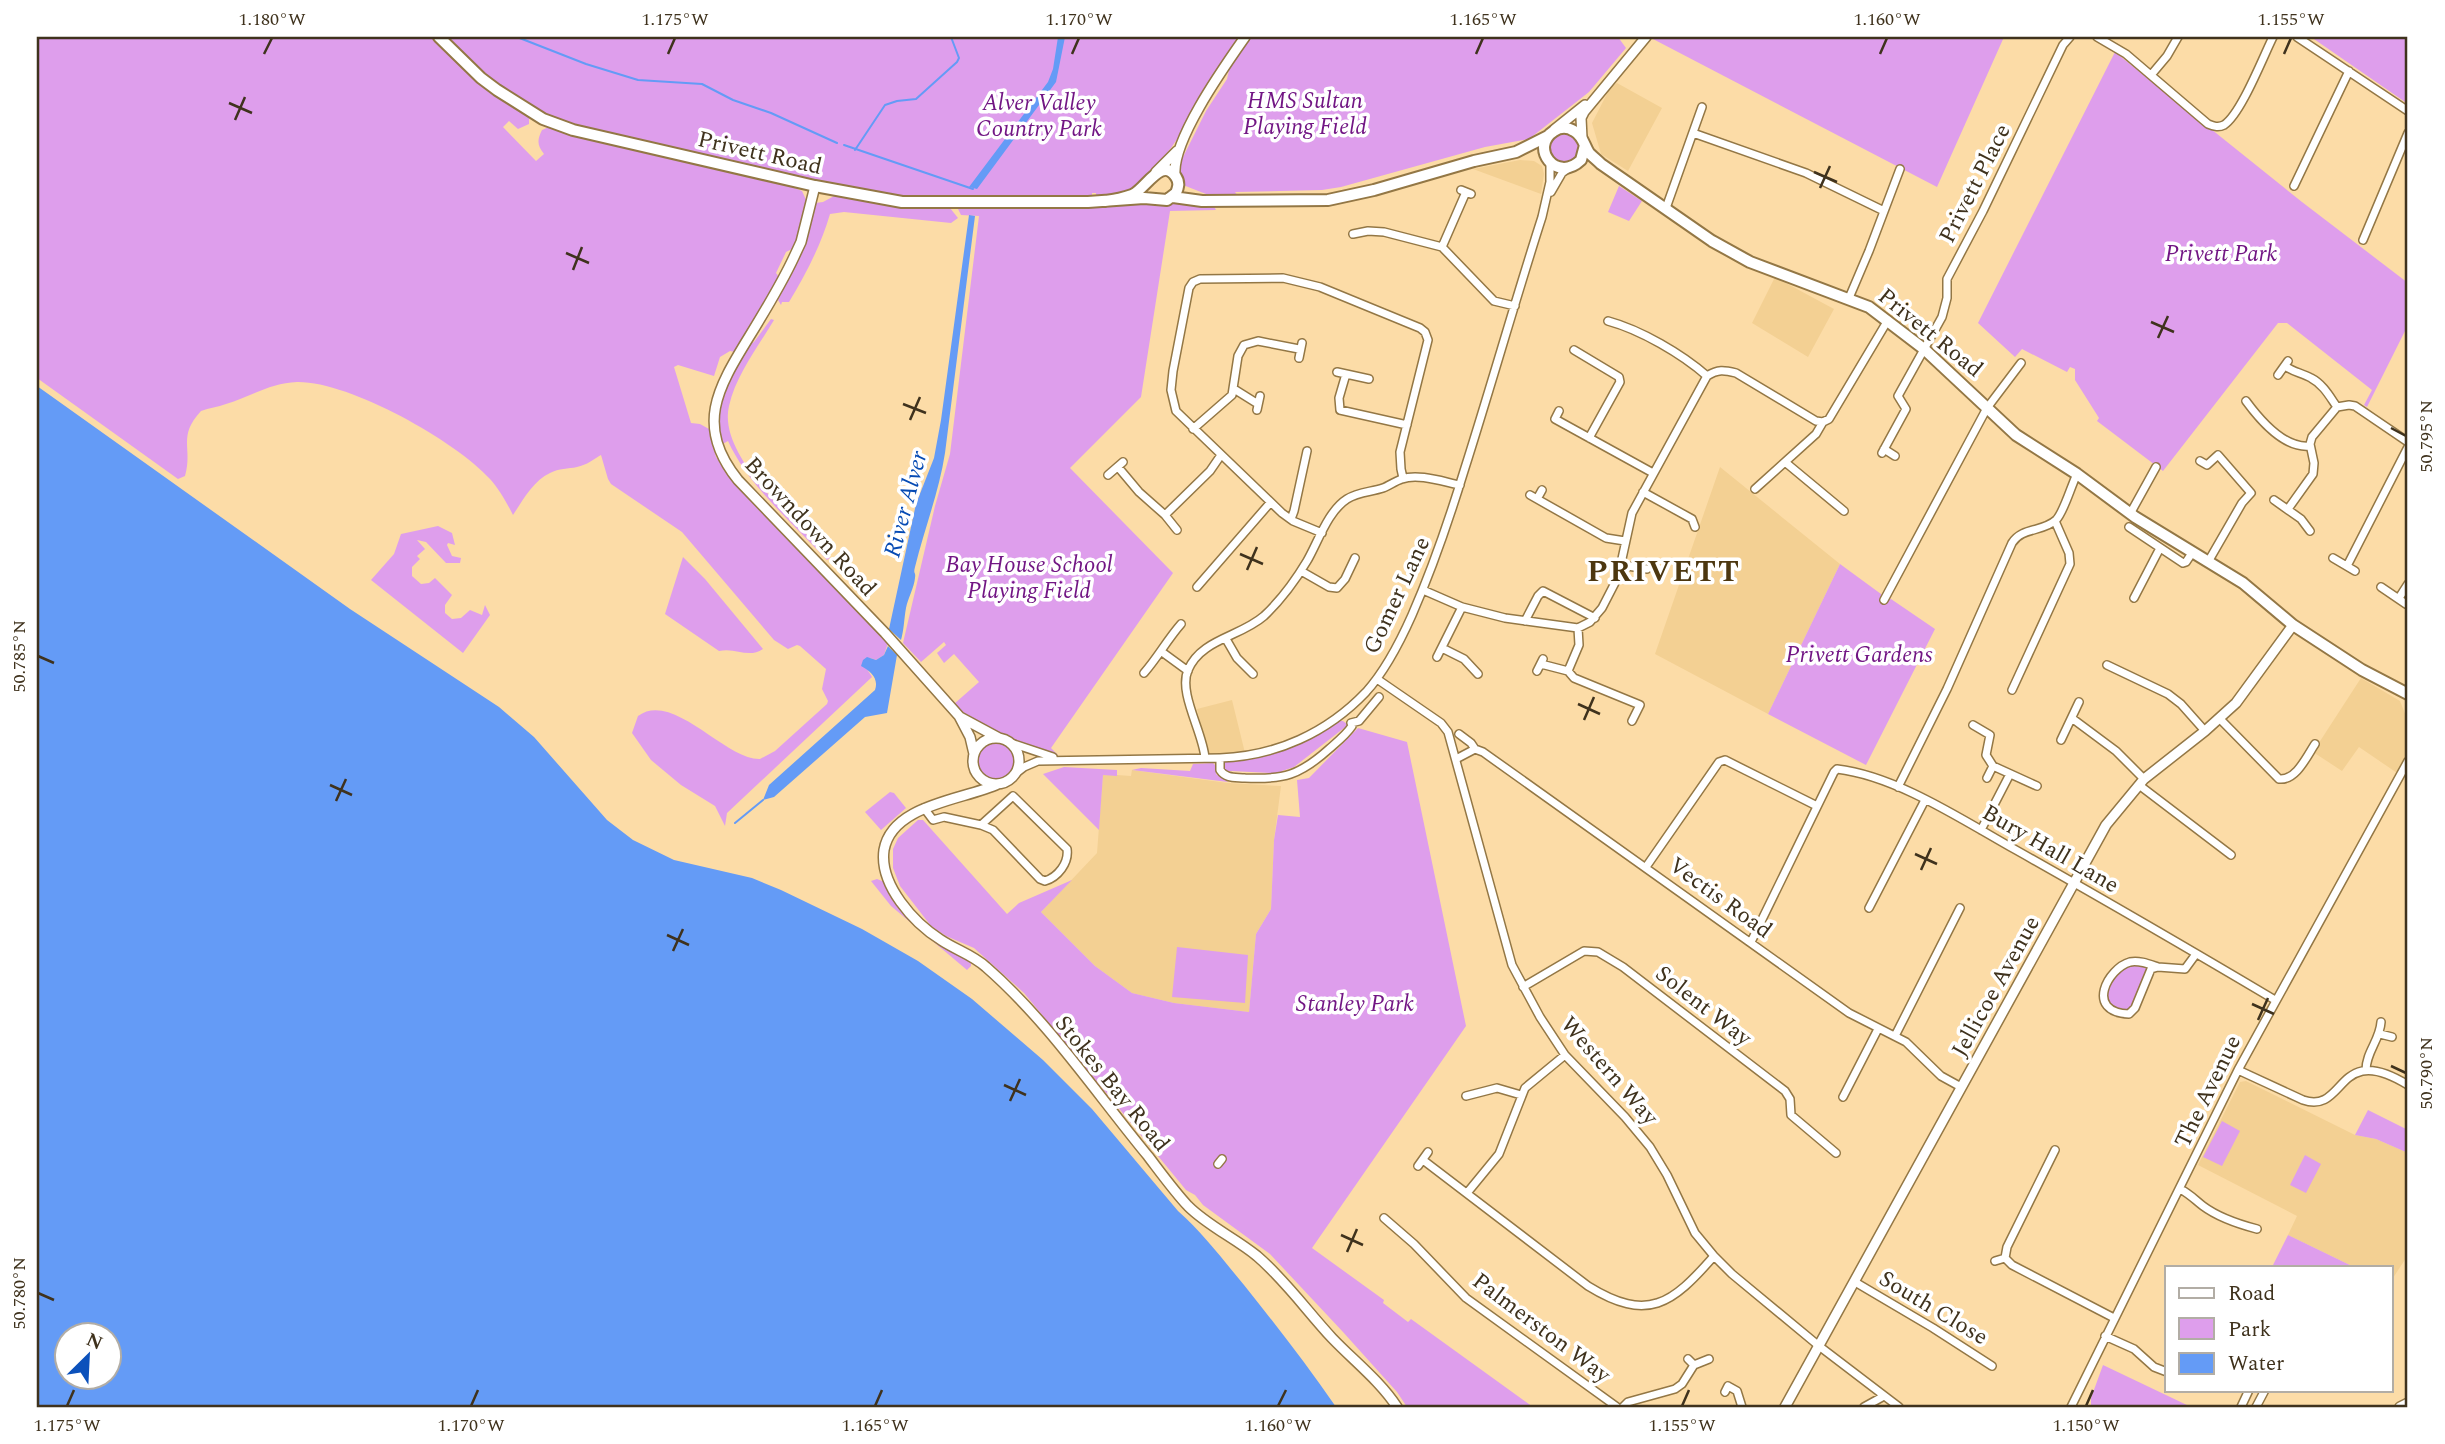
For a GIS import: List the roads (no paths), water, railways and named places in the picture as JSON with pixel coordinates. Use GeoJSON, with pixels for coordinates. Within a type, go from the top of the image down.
{"type":"FeatureCollection","features":[{"type":"Feature","properties":{"kind":"main road","name":"Privett Road"},"geometry":{"type":"LineString","coordinates":[[439,37],[481,78],[543,119],[573,130],[815,186],[902,202],[1157,199]]}},
{"type":"Feature","properties":{"kind":"main road"},"geometry":{"type":"LineString","coordinates":[[1222,201],[1189,191],[1168,171],[1153,177],[1150,192],[1157,199],[1167,200],[1173,197],[1222,201],[1328,200],[1516,152],[1559,128],[1572,129],[1583,142],[1584,152],[1573,166],[1556,166],[1549,160],[1544,150],[1550,134]]}},
{"type":"Feature","properties":{"kind":"main road","name":"Privett Road"},"geometry":{"type":"LineString","coordinates":[[1583,142],[1593,157],[1712,241],[1750,262],[1869,307],[1924,349],[2017,435],[2077,474],[2130,514],[2243,583],[2293,625],[2362,670],[2408,694]]}},
{"type":"Feature","properties":{"kind":"main road"},"geometry":{"type":"LineString","coordinates":[[1516,152],[1549,160]]}},
{"type":"Feature","properties":{"kind":"main road","name":"Privett Road"},"geometry":{"type":"LineString","coordinates":[[1573,166],[1586,164],[1623,180]]}},
{"type":"Feature","properties":{"kind":"main road","name":"Privett Road"},"geometry":{"type":"LineString","coordinates":[[1105,201],[1133,195],[1153,177]]}},
{"type":"Feature","properties":{"kind":"main road"},"geometry":{"type":"LineString","coordinates":[[1173,197],[1178,188],[1176,178]]}},
{"type":"Feature","properties":{"kind":"street"},"geometry":{"type":"LineString","coordinates":[[1153,177],[1178,149],[1245,37]]}},
{"type":"Feature","properties":{"kind":"street"},"geometry":{"type":"LineString","coordinates":[[1550,134],[1594,97],[1646,37]]}},
{"type":"Feature","properties":{"kind":"street","name":"Privett Place"},"geometry":{"type":"LineString","coordinates":[[1895,456],[1883,451],[1906,409],[1898,396],[1942,317],[1947,279],[2063,45],[2070,37]]}},
{"type":"Feature","properties":{"kind":"street"},"geometry":{"type":"LineString","coordinates":[[2098,37],[2121,51],[2208,124],[2220,126],[2239,106],[2273,37]]}},
{"type":"Feature","properties":{"kind":"street"},"geometry":{"type":"LineString","coordinates":[[2151,75],[2178,37]]}},
{"type":"Feature","properties":{"kind":"street"},"geometry":{"type":"LineString","coordinates":[[2297,37],[2408,111]]}},
{"type":"Feature","properties":{"kind":"street"},"geometry":{"type":"LineString","coordinates":[[2294,186],[2349,71]]}},
{"type":"Feature","properties":{"kind":"street"},"geometry":{"type":"LineString","coordinates":[[1583,142],[1581,118],[1594,97]]}},
{"type":"Feature","properties":{"kind":"street"},"geometry":{"type":"LineString","coordinates":[[1667,208],[1702,107]]}},
{"type":"Feature","properties":{"kind":"street"},"geometry":{"type":"LineString","coordinates":[[1693,133],[1807,173],[1884,211]]}},
{"type":"Feature","properties":{"kind":"street"},"geometry":{"type":"LineString","coordinates":[[2363,240],[2408,133]]}},
{"type":"Feature","properties":{"kind":"street"},"geometry":{"type":"LineString","coordinates":[[1176,178],[1178,149]]}},
{"type":"Feature","properties":{"kind":"street","name":"Gomer Lane"},"geometry":{"type":"LineString","coordinates":[[1060,760],[1245,757],[1286,746],[1323,727],[1343,713],[1377,679],[1390,659],[1423,590],[1446,533],[1547,198],[1550,182],[1549,160]]}},
{"type":"Feature","properties":{"kind":"street","name":"Gomer Lane"},"geometry":{"type":"LineString","coordinates":[[1547,198],[1559,177],[1573,166]]}},
{"type":"Feature","properties":{"kind":"street"},"geometry":{"type":"LineString","coordinates":[[1849,298],[1900,169]]}},
{"type":"Feature","properties":{"kind":"street","name":"Browndown Road"},"geometry":{"type":"LineString","coordinates":[[815,186],[803,234],[794,257],[718,394],[713,418],[717,444],[738,480],[885,633],[959,716],[970,737],[974,754]]}},
{"type":"Feature","properties":{"kind":"street"},"geometry":{"type":"LineString","coordinates":[[1442,247],[1466,192]]}},
{"type":"Feature","properties":{"kind":"street"},"geometry":{"type":"LineString","coordinates":[[1353,233],[1384,232],[1442,247],[1494,300],[1515,306]]}},
{"type":"Feature","properties":{"kind":"street"},"geometry":{"type":"LineString","coordinates":[[1322,533],[1291,519],[1270,503],[1176,411],[1171,390],[1189,288],[1194,282],[1200,279],[1283,278],[1320,287],[1425,331],[1427,340],[1400,452],[1403,478]]}},
{"type":"Feature","properties":{"kind":"street"},"geometry":{"type":"LineString","coordinates":[[1759,488],[1829,419],[1888,320]]}},
{"type":"Feature","properties":{"kind":"street"},"geometry":{"type":"LineString","coordinates":[[1608,321],[1623,325],[1690,361],[1707,376]]}},
{"type":"Feature","properties":{"kind":"street"},"geometry":{"type":"LineString","coordinates":[[1193,429],[1204,417],[1228,400],[1234,389],[1238,356],[1244,345],[1258,341],[1300,346],[1299,358]]}},
{"type":"Feature","properties":{"kind":"street"},"geometry":{"type":"LineString","coordinates":[[1574,349],[1619,377],[1620,382],[1589,438]]}},
{"type":"Feature","properties":{"kind":"street"},"geometry":{"type":"LineString","coordinates":[[1884,600],[1987,408],[2021,363]]}},
{"type":"Feature","properties":{"kind":"street"},"geometry":{"type":"LineString","coordinates":[[2278,375],[2286,364],[2296,374],[2312,379],[2328,393],[2337,407]]}},
{"type":"Feature","properties":{"kind":"street"},"geometry":{"type":"LineString","coordinates":[[1423,590],[1484,614],[1578,628],[1595,618],[1613,586],[1621,565],[1632,513],[1707,376],[1724,370],[1736,373],[1816,421],[1823,422]]}},
{"type":"Feature","properties":{"kind":"street"},"geometry":{"type":"LineString","coordinates":[[1336,372],[1369,379]]}},
{"type":"Feature","properties":{"kind":"street"},"geometry":{"type":"LineString","coordinates":[[1340,410],[1339,398],[1346,374]]}},
{"type":"Feature","properties":{"kind":"street"},"geometry":{"type":"LineString","coordinates":[[1234,389],[1259,403]]}},
{"type":"Feature","properties":{"kind":"street"},"geometry":{"type":"LineString","coordinates":[[2246,401],[2273,430],[2295,445],[2310,446]]}},
{"type":"Feature","properties":{"kind":"street"},"geometry":{"type":"LineString","coordinates":[[2288,509],[2313,474],[2314,463],[2310,446],[2312,437],[2337,407],[2355,406],[2408,444],[2347,566]]}},
{"type":"Feature","properties":{"kind":"street"},"geometry":{"type":"LineString","coordinates":[[1331,414],[1340,410],[1406,425]]}},
{"type":"Feature","properties":{"kind":"street"},"geometry":{"type":"LineString","coordinates":[[1559,411],[1555,419],[1653,473]]}},
{"type":"Feature","properties":{"kind":"street"},"geometry":{"type":"LineString","coordinates":[[1291,519],[1307,451]]}},
{"type":"Feature","properties":{"kind":"street"},"geometry":{"type":"LineString","coordinates":[[2200,461],[2207,465],[2221,452],[2254,490],[2242,503],[2208,562]]}},
{"type":"Feature","properties":{"kind":"street"},"geometry":{"type":"LineString","coordinates":[[1165,514],[1210,471],[1221,455]]}},
{"type":"Feature","properties":{"kind":"street"},"geometry":{"type":"LineString","coordinates":[[1785,461],[1844,511]]}},
{"type":"Feature","properties":{"kind":"street"},"geometry":{"type":"LineString","coordinates":[[1108,475],[1120,464],[1139,492],[1165,514],[1177,530]]}},
{"type":"Feature","properties":{"kind":"street"},"geometry":{"type":"LineString","coordinates":[[2130,514],[2156,467]]}},
{"type":"Feature","properties":{"kind":"street"},"geometry":{"type":"LineString","coordinates":[[1898,787],[1947,689],[2012,543],[2020,534],[2054,521],[2077,474]]}},
{"type":"Feature","properties":{"kind":"street"},"geometry":{"type":"LineString","coordinates":[[1205,758],[1187,691],[1186,677],[1193,661],[1204,648],[1248,628],[1262,617],[1301,571],[1337,509],[1348,498],[1384,488],[1403,478],[1460,485]]}},
{"type":"Feature","properties":{"kind":"street"},"geometry":{"type":"LineString","coordinates":[[1542,489],[1533,497],[1606,538],[1625,541]]}},
{"type":"Feature","properties":{"kind":"street"},"geometry":{"type":"LineString","coordinates":[[1643,492],[1692,519],[1695,527]]}},
{"type":"Feature","properties":{"kind":"street"},"geometry":{"type":"LineString","coordinates":[[2274,500],[2301,519],[2310,531]]}},
{"type":"Feature","properties":{"kind":"street"},"geometry":{"type":"LineString","coordinates":[[1197,587],[1213,575],[1270,503]]}},
{"type":"Feature","properties":{"kind":"street"},"geometry":{"type":"LineString","coordinates":[[2012,690],[2070,564],[2069,552],[2054,521]]}},
{"type":"Feature","properties":{"kind":"street","name":"Privett Road"},"geometry":{"type":"LineString","coordinates":[[2129,527],[2185,563],[2192,553]]}},
{"type":"Feature","properties":{"kind":"street"},"geometry":{"type":"LineString","coordinates":[[2133,598],[2160,548]]}},
{"type":"Feature","properties":{"kind":"street"},"geometry":{"type":"LineString","coordinates":[[1301,571],[1329,587],[1337,588],[1345,579],[1355,557]]}},
{"type":"Feature","properties":{"kind":"street"},"geometry":{"type":"LineString","coordinates":[[2333,558],[2356,571]]}},
{"type":"Feature","properties":{"kind":"street"},"geometry":{"type":"LineString","coordinates":[[1621,565],[1647,569]]}},
{"type":"Feature","properties":{"kind":"street"},"geometry":{"type":"LineString","coordinates":[[2399,598],[2408,584]]}},
{"type":"Feature","properties":{"kind":"street"},"geometry":{"type":"LineString","coordinates":[[2381,587],[2406,604]]}},
{"type":"Feature","properties":{"kind":"street"},"geometry":{"type":"LineString","coordinates":[[1525,621],[1538,596],[1544,592],[1595,618]]}},
{"type":"Feature","properties":{"kind":"street"},"geometry":{"type":"LineString","coordinates":[[1437,657],[1462,607]]}},
{"type":"Feature","properties":{"kind":"street"},"geometry":{"type":"LineString","coordinates":[[1144,673],[1181,624]]}},
{"type":"Feature","properties":{"kind":"street","name":"Jellicoe Avenue"},"geometry":{"type":"LineString","coordinates":[[1785,1407],[2106,825],[2141,782],[2220,719],[2255,680],[2293,625]]}},
{"type":"Feature","properties":{"kind":"street"},"geometry":{"type":"LineString","coordinates":[[1568,671],[1579,645],[1578,628]]}},
{"type":"Feature","properties":{"kind":"street"},"geometry":{"type":"LineString","coordinates":[[1226,639],[1237,658],[1253,674]]}},
{"type":"Feature","properties":{"kind":"street"},"geometry":{"type":"LineString","coordinates":[[1442,648],[1464,659],[1478,674]]}},
{"type":"Feature","properties":{"kind":"street"},"geometry":{"type":"LineString","coordinates":[[1162,652],[1188,671]]}},
{"type":"Feature","properties":{"kind":"street"},"geometry":{"type":"LineString","coordinates":[[1540,665],[1568,671],[1574,678],[1640,705],[1632,721]]}},
{"type":"Feature","properties":{"kind":"street"},"geometry":{"type":"LineString","coordinates":[[2107,665],[2168,694],[2182,704],[2205,731]]}},
{"type":"Feature","properties":{"kind":"street","name":"Western Way"},"geometry":{"type":"LineString","coordinates":[[1377,679],[1441,723],[1448,732],[1509,953],[1523,987],[1565,1055],[1625,1116],[1650,1147],[1695,1233],[1732,1275],[1899,1407]]}},
{"type":"Feature","properties":{"kind":"street"},"geometry":{"type":"LineString","coordinates":[[1351,723],[1359,721],[1379,697]]}},
{"type":"Feature","properties":{"kind":"street"},"geometry":{"type":"LineString","coordinates":[[2061,740],[2079,702]]}},
{"type":"Feature","properties":{"kind":"street"},"geometry":{"type":"LineString","coordinates":[[1220,758],[1220,771],[1227,777],[1261,779],[1298,773],[1348,732],[1352,726],[1343,713]]}},
{"type":"Feature","properties":{"kind":"street","name":"Browndown Road"},"geometry":{"type":"LineString","coordinates":[[959,716],[999,738]]}},
{"type":"Feature","properties":{"kind":"street"},"geometry":{"type":"LineString","coordinates":[[2073,719],[2116,751],[2141,782],[2231,855]]}},
{"type":"Feature","properties":{"kind":"street"},"geometry":{"type":"LineString","coordinates":[[2220,719],[2274,775],[2282,779],[2291,776],[2315,744]]}},
{"type":"Feature","properties":{"kind":"street"},"geometry":{"type":"LineString","coordinates":[[1973,725],[1990,735],[1986,755],[1993,766],[2037,786]]}},
{"type":"Feature","properties":{"kind":"street","name":"Vectis Road"},"geometry":{"type":"LineString","coordinates":[[1459,734],[1475,749],[1646,867],[1849,1013],[1906,1042],[1941,1076],[1961,1087]]}},
{"type":"Feature","properties":{"kind":"street"},"geometry":{"type":"LineString","coordinates":[[963,796],[973,785],[976,748],[986,740],[999,738],[1060,760]]}},
{"type":"Feature","properties":{"kind":"street"},"geometry":{"type":"LineString","coordinates":[[1011,743],[1018,754],[1015,774]]}},
{"type":"Feature","properties":{"kind":"street"},"geometry":{"type":"LineString","coordinates":[[1456,759],[1475,749]]}},
{"type":"Feature","properties":{"kind":"street"},"geometry":{"type":"LineString","coordinates":[[1015,774],[1031,763],[1060,760]]}},
{"type":"Feature","properties":{"kind":"street"},"geometry":{"type":"LineString","coordinates":[[1646,867],[1719,762],[1725,760],[1817,806],[1751,942]]}},
{"type":"Feature","properties":{"kind":"street","name":"The Avenue"},"geometry":{"type":"LineString","coordinates":[[2074,1406],[2105,1336],[2238,1070],[2408,761]]}},
{"type":"Feature","properties":{"kind":"street"},"geometry":{"type":"LineString","coordinates":[[1987,778],[1993,766]]}},
{"type":"Feature","properties":{"kind":"street"},"geometry":{"type":"LineString","coordinates":[[974,769],[984,780],[998,784]]}},
{"type":"Feature","properties":{"kind":"street","name":"Bury Hall Lane"},"geometry":{"type":"LineString","coordinates":[[1817,806],[1837,769],[1870,776],[1898,787],[1981,830],[2275,1000]]}},
{"type":"Feature","properties":{"kind":"street","name":"Stokes Bay Road"},"geometry":{"type":"LineString","coordinates":[[1015,774],[998,784],[923,808],[907,818],[892,832],[884,853],[888,880],[906,907],[931,933],[972,956],[1016,996],[1190,1208],[1240,1243],[1276,1274],[1398,1407]]}},
{"type":"Feature","properties":{"kind":"street"},"geometry":{"type":"LineString","coordinates":[[1981,830],[2010,774]]}},
{"type":"Feature","properties":{"kind":"street"},"geometry":{"type":"LineString","coordinates":[[923,808],[933,820],[944,817],[993,830],[1045,881],[1051,879],[1063,867],[1068,857],[1067,849],[1013,796],[981,825]]}},
{"type":"Feature","properties":{"kind":"street"},"geometry":{"type":"LineString","coordinates":[[1869,908],[1925,800]]}},
{"type":"Feature","properties":{"kind":"street"},"geometry":{"type":"LineString","coordinates":[[1895,1036],[1959,908]]}},
{"type":"Feature","properties":{"kind":"street","name":"Solent Way"},"geometry":{"type":"LineString","coordinates":[[1523,987],[1584,951],[1598,952],[1623,967],[1785,1091],[1790,1098],[1791,1115],[1836,1153]]}},
{"type":"Feature","properties":{"kind":"street"},"geometry":{"type":"LineString","coordinates":[[2158,967],[2151,969],[2135,1009],[2129,1014],[2119,1014],[2109,1009],[2102,997],[2103,991],[2124,965],[2133,961],[2158,967],[2185,969],[2196,954]]}},
{"type":"Feature","properties":{"kind":"street"},"geometry":{"type":"LineString","coordinates":[[2366,1070],[2367,1056],[2380,1034],[2381,1022]]}},
{"type":"Feature","properties":{"kind":"street"},"geometry":{"type":"LineString","coordinates":[[1843,1097],[1878,1029]]}},
{"type":"Feature","properties":{"kind":"street"},"geometry":{"type":"LineString","coordinates":[[2380,1034],[2392,1037]]}},
{"type":"Feature","properties":{"kind":"street"},"geometry":{"type":"LineString","coordinates":[[1467,1193],[1498,1156],[1525,1088],[1565,1055]]}},
{"type":"Feature","properties":{"kind":"street"},"geometry":{"type":"LineString","coordinates":[[2238,1070],[2314,1102],[2328,1098],[2348,1076],[2366,1070],[2386,1073],[2408,1085]]}},
{"type":"Feature","properties":{"kind":"street"},"geometry":{"type":"LineString","coordinates":[[1466,1096],[1497,1088],[1521,1095]]}},
{"type":"Feature","properties":{"kind":"street"},"geometry":{"type":"LineString","coordinates":[[1476,1094],[1480,1104]]}},
{"type":"Feature","properties":{"kind":"street"},"geometry":{"type":"LineString","coordinates":[[2005,1258],[2007,1247],[2055,1150]]}},
{"type":"Feature","properties":{"kind":"street"},"geometry":{"type":"LineString","coordinates":[[1428,1152],[1420,1163],[1467,1193],[1608,1299],[1629,1305],[1652,1304],[1669,1299],[1686,1288],[1714,1256]]}},
{"type":"Feature","properties":{"kind":"street"},"geometry":{"type":"LineString","coordinates":[[2180,1189],[2218,1215],[2257,1229]]}},
{"type":"Feature","properties":{"kind":"street","name":"Palmerston Way"},"geometry":{"type":"LineString","coordinates":[[1384,1218],[1414,1244],[1466,1298],[1617,1407]]}},
{"type":"Feature","properties":{"kind":"street"},"geometry":{"type":"LineString","coordinates":[[1995,1261],[2005,1258]]}},
{"type":"Feature","properties":{"kind":"street"},"geometry":{"type":"LineString","coordinates":[[2005,1258],[2012,1265],[2114,1318]]}},
{"type":"Feature","properties":{"kind":"street","name":"South Close"},"geometry":{"type":"LineString","coordinates":[[1855,1282],[1992,1366]]}},
{"type":"Feature","properties":{"kind":"street"},"geometry":{"type":"LineString","coordinates":[[2105,1336],[2134,1349],[2154,1367],[2165,1371]]}},
{"type":"Feature","properties":{"kind":"street"},"geometry":{"type":"LineString","coordinates":[[1623,1407],[1628,1402],[1675,1389],[1682,1384],[1691,1362],[1709,1359]]}},
{"type":"Feature","properties":{"kind":"street"},"geometry":{"type":"LineString","coordinates":[[1725,1392],[1728,1386],[1737,1391],[1742,1407]]}},
{"type":"Feature","properties":{"kind":"street"},"geometry":{"type":"LineString","coordinates":[[1864,1407],[1884,1396]]}},
{"type":"Feature","properties":{"kind":"water"},"geometry":{"type":"Polygon","coordinates":[[[1058,37],[1065,37],[1056,82],[977,189],[969,187],[1048,82],[1058,37]]]}},
{"type":"Feature","properties":{"kind":"water"},"geometry":{"type":"Polygon","coordinates":[[[969,215],[975,216],[945,453],[914,571],[901,640],[889,629],[916,504],[934,458],[969,215]]]}},
{"type":"Feature","properties":{"kind":"water"},"geometry":{"type":"Polygon","coordinates":[[[37,386],[350,609],[499,707],[534,737],[607,820],[633,840],[674,860],[752,878],[781,890],[862,929],[918,961],[972,999],[1043,1060],[1092,1109],[1244,1285],[1336,1407],[37,1407],[37,386]]]}},
{"type":"Feature","properties":{"kind":"water"},"geometry":{"type":"Polygon","coordinates":[[[888,646],[897,655],[887,713],[865,717],[774,797],[763,800],[769,785],[875,690],[876,682],[873,676],[861,666],[867,657],[876,660],[884,655],[888,646]]]}},
{"type":"Feature","properties":{"kind":"waterway"},"geometry":{"type":"LineString","coordinates":[[517,37],[586,64],[638,80],[702,84],[733,100],[771,113],[837,143]]}},
{"type":"Feature","properties":{"kind":"waterway"},"geometry":{"type":"LineString","coordinates":[[855,150],[885,105],[916,99],[957,62],[959,58],[951,37]]}},
{"type":"Feature","properties":{"kind":"waterway"},"geometry":{"type":"LineString","coordinates":[[844,145],[973,189]]}},
{"type":"Feature","properties":{"kind":"waterway","name":"River Alver"},"geometry":{"type":"LineString","coordinates":[[735,823],[763,800]]}},
{"type":"Feature","properties":{"kind":"district","name":"PRIVETT"},"geometry":{"type":"Point","coordinates":[1664,571]}},
{"type":"Feature","properties":{"kind":"park label","name":"HMS Sultan Playing Field"},"geometry":{"type":"Point","coordinates":[1305,113]}},
{"type":"Feature","properties":{"kind":"park label","name":"Alver Valley Country Park"},"geometry":{"type":"Point","coordinates":[1039,115]}},
{"type":"Feature","properties":{"kind":"park label","name":"Privett Park"},"geometry":{"type":"Point","coordinates":[2221,253]}},
{"type":"Feature","properties":{"kind":"park label","name":"Bay House School Playing Field"},"geometry":{"type":"Point","coordinates":[1029,577]}},
{"type":"Feature","properties":{"kind":"park label","name":"Privett Gardens"},"geometry":{"type":"Point","coordinates":[1859,654]}},
{"type":"Feature","properties":{"kind":"park label","name":"Stanley Park"},"geometry":{"type":"Point","coordinates":[1355,1003]}}]}
